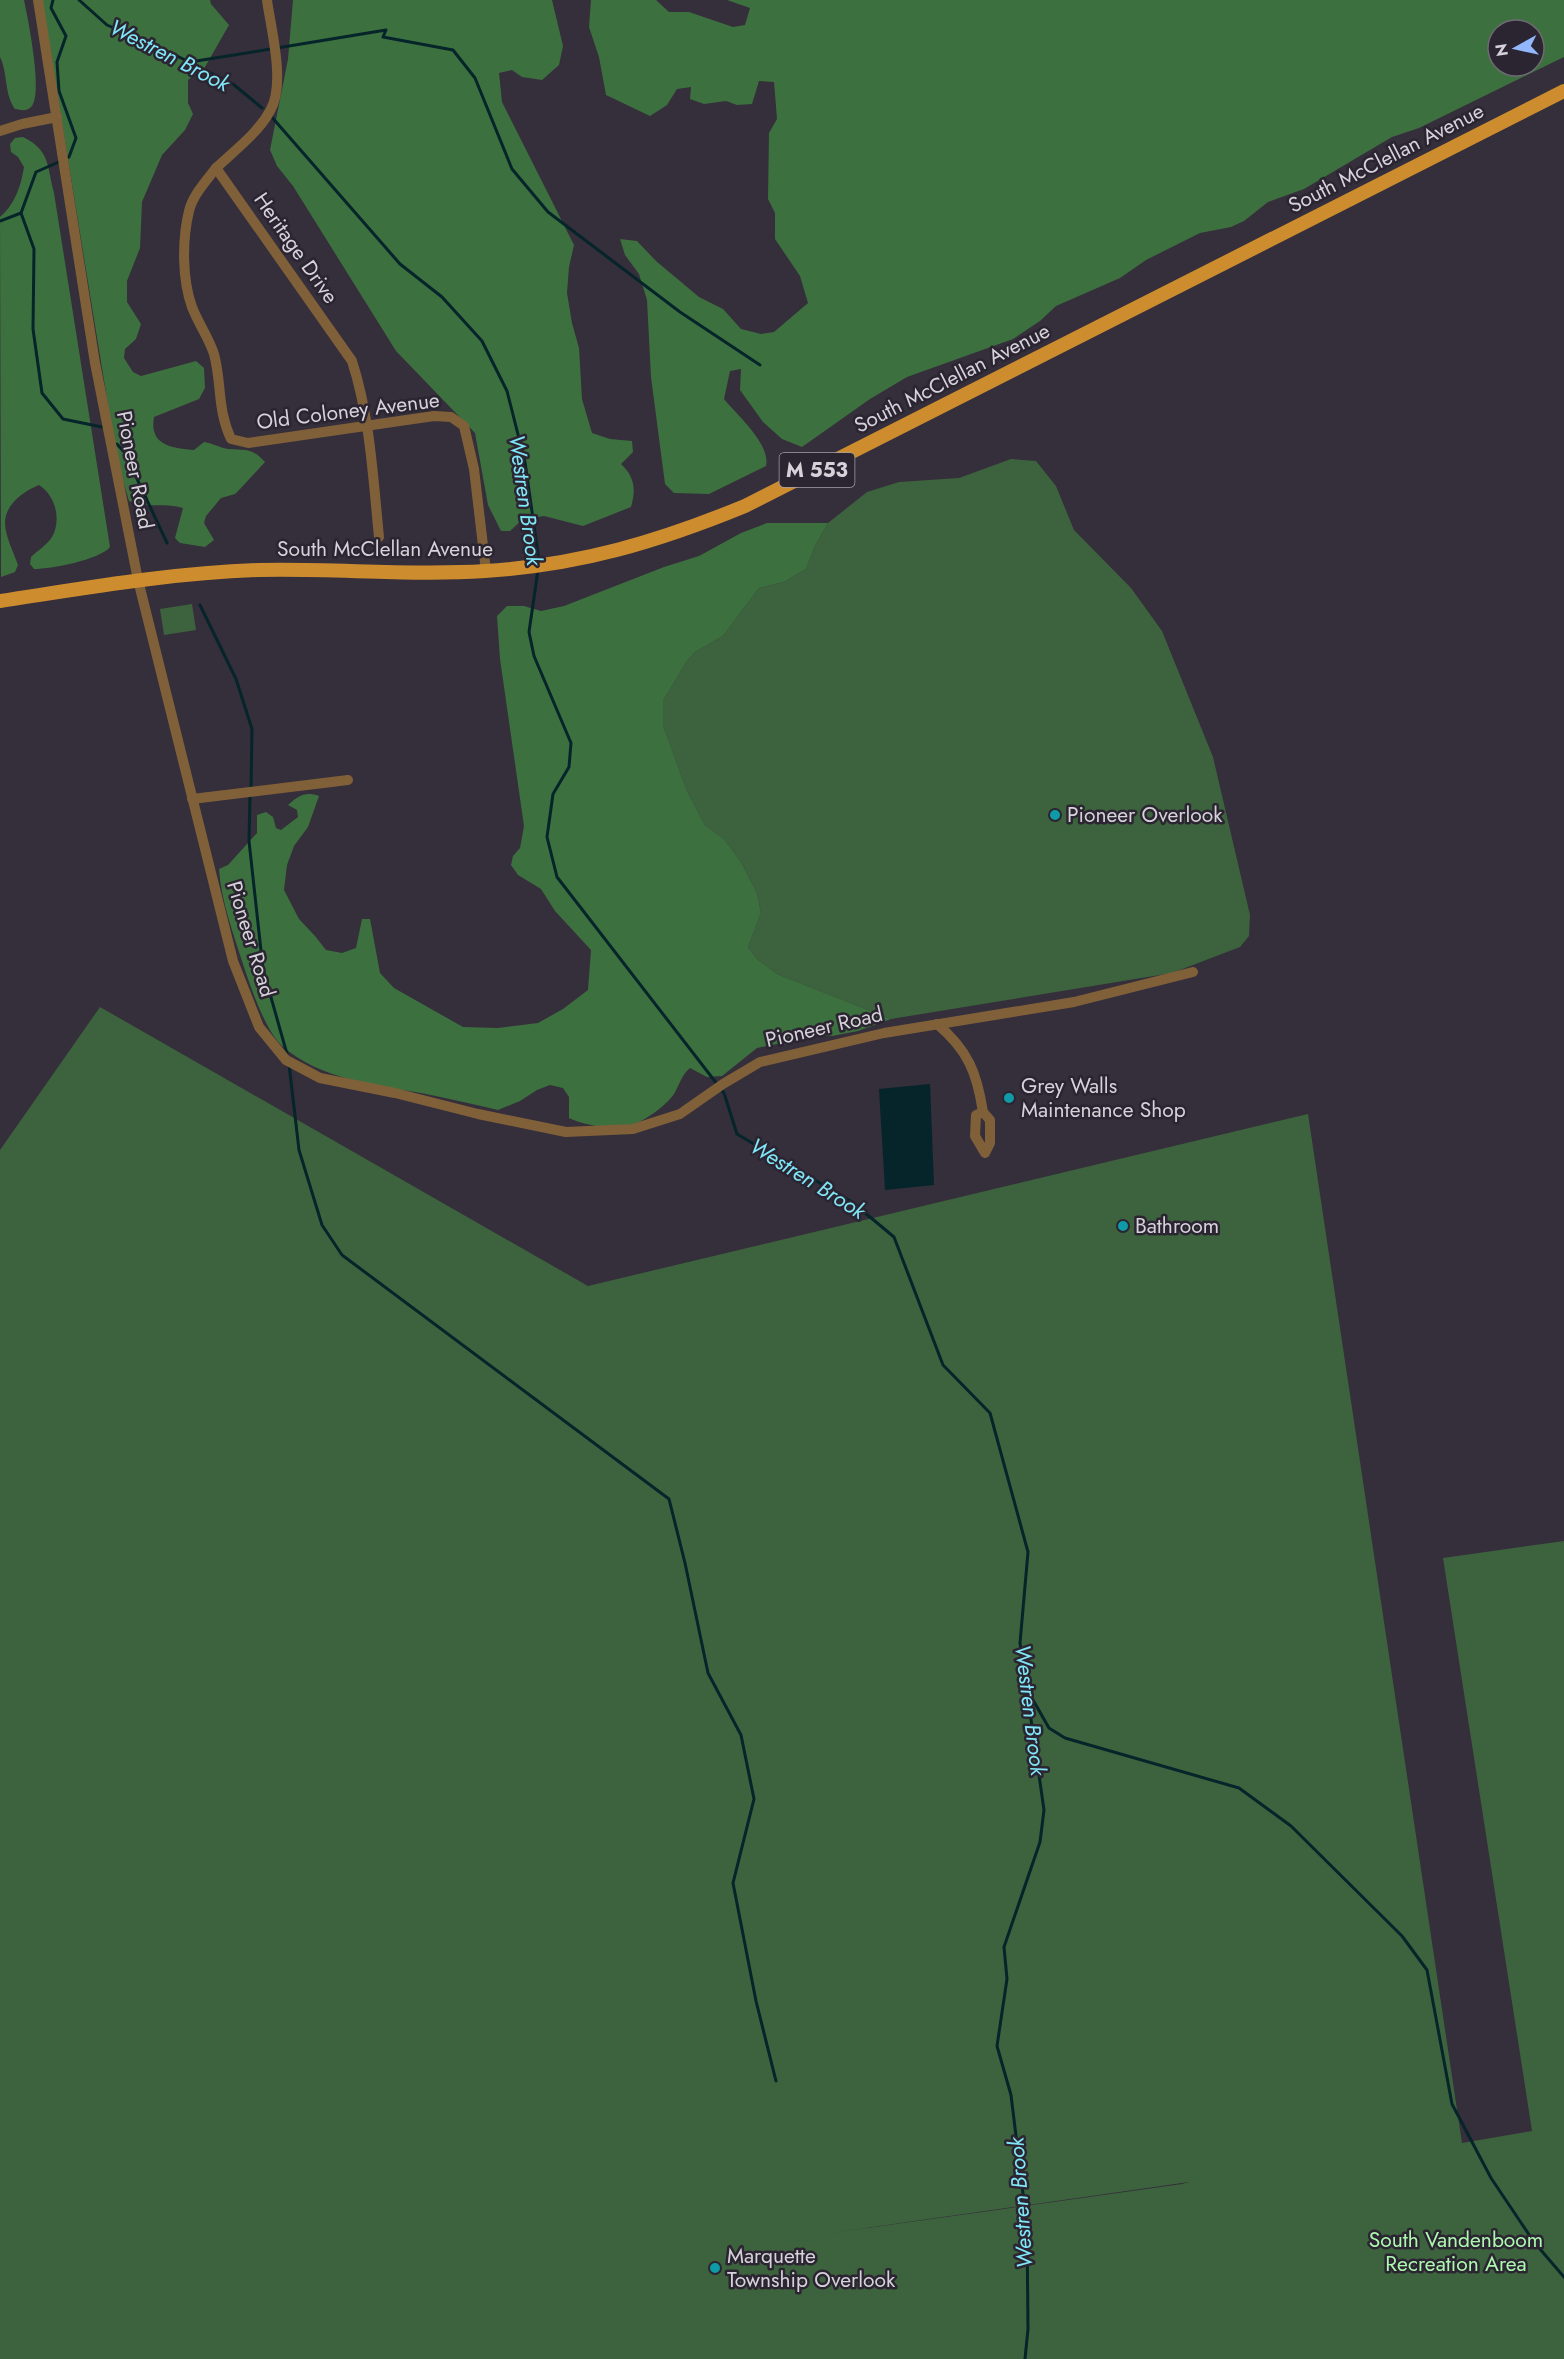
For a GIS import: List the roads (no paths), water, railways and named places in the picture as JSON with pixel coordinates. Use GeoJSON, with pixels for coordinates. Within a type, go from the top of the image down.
{"type":"FeatureCollection","features":[{"type":"Feature","properties":{"kind":"main road","name":"South McClellan Avenue"},"geometry":{"type":"LineString","coordinates":[[0,601],[138,580],[258,570],[486,571],[596,557],[659,539],[745,506],[1564,91]]}},
{"type":"Feature","properties":{"kind":"street","name":"Pioneer Road"},"geometry":{"type":"LineString","coordinates":[[38,0],[99,386],[138,580],[233,961],[259,1027],[286,1060],[320,1078],[566,1132],[633,1129],[680,1114],[760,1062],[884,1033],[1074,1002],[1193,972]]}},
{"type":"Feature","properties":{"kind":"street"},"geometry":{"type":"LineString","coordinates":[[216,168],[258,126],[270,111],[276,97],[277,75],[267,0]]}},
{"type":"Feature","properties":{"kind":"street"},"geometry":{"type":"LineString","coordinates":[[0,131],[57,117]]}},
{"type":"Feature","properties":{"kind":"street","name":"Heritage Drive"},"geometry":{"type":"LineString","coordinates":[[216,168],[352,361],[362,392],[368,425],[379,537]]}},
{"type":"Feature","properties":{"kind":"street","name":"Old Coloney Avenue"},"geometry":{"type":"LineString","coordinates":[[216,168],[202,186],[189,210],[185,242],[185,276],[191,306],[213,353],[223,422],[231,439],[248,443],[434,416],[451,417],[464,426],[474,469],[486,571]]}},
{"type":"Feature","properties":{"kind":"street"},"geometry":{"type":"LineString","coordinates":[[192,799],[348,780]]}},
{"type":"Feature","properties":{"kind":"street"},"geometry":{"type":"LineString","coordinates":[[938,1024],[966,1056],[978,1083],[982,1112]]}},
{"type":"Feature","properties":{"kind":"waterway"},"geometry":{"type":"LineString","coordinates":[[53,0],[51,8],[66,36],[57,62],[59,91],[76,138],[67,158]]}},
{"type":"Feature","properties":{"kind":"waterway","name":"Westren Brook"},"geometry":{"type":"LineString","coordinates":[[79,0],[107,25],[233,84],[262,108]]}},
{"type":"Feature","properties":{"kind":"waterway"},"geometry":{"type":"LineString","coordinates":[[277,48],[386,30],[383,37],[453,50],[475,78],[512,169],[548,212],[680,312],[760,365]]}},
{"type":"Feature","properties":{"kind":"waterway"},"geometry":{"type":"LineString","coordinates":[[190,62],[271,49]]}},
{"type":"Feature","properties":{"kind":"waterway","name":"Westren Brook"},"geometry":{"type":"LineString","coordinates":[[270,115],[400,264],[442,297],[482,341],[507,391],[525,462],[539,561]]}},
{"type":"Feature","properties":{"kind":"waterway"},"geometry":{"type":"LineString","coordinates":[[0,221],[21,213],[36,172],[61,161]]}},
{"type":"Feature","properties":{"kind":"waterway"},"geometry":{"type":"LineString","coordinates":[[21,213],[34,249],[33,329],[42,393],[63,419],[102,427]]}},
{"type":"Feature","properties":{"kind":"waterway"},"geometry":{"type":"LineString","coordinates":[[117,444],[125,453],[167,543]]}},
{"type":"Feature","properties":{"kind":"waterway","name":"Westren Brook"},"geometry":{"type":"LineString","coordinates":[[538,570],[529,632],[534,656],[571,743],[569,767],[553,794],[547,837],[557,877],[724,1093],[737,1134],[852,1202],[894,1237],[943,1365],[990,1413],[1028,1552],[1020,1643],[1044,1810],[1040,1842],[1004,1947],[1007,1979],[997,2046],[1011,2095],[1027,2226],[1028,2329],[1025,2359]]}},
{"type":"Feature","properties":{"kind":"waterway"},"geometry":{"type":"LineString","coordinates":[[200,605],[236,679],[252,729],[251,788]]}},
{"type":"Feature","properties":{"kind":"waterway"},"geometry":{"type":"LineString","coordinates":[[250,795],[249,841],[263,969],[287,1054]]}},
{"type":"Feature","properties":{"kind":"waterway"},"geometry":{"type":"LineString","coordinates":[[289,1064],[299,1150],[322,1225],[342,1255],[669,1499],[708,1673],[741,1735],[754,1799],[733,1883],[756,2001],[776,2081]]}},
{"type":"Feature","properties":{"kind":"waterway"},"geometry":{"type":"LineString","coordinates":[[1029,1693],[1049,1728],[1065,1738],[1239,1788],[1291,1826],[1402,1936],[1427,1970],[1452,2104],[1491,2178],[1534,2242],[1564,2277]]}},
{"type":"Feature","properties":{"kind":"place","name":"Pioneer Overlook"},"geometry":{"type":"Point","coordinates":[1055,815]}},
{"type":"Feature","properties":{"kind":"place","name":"Grey Walls Maintenance Shop"},"geometry":{"type":"Point","coordinates":[1009,1098]}},
{"type":"Feature","properties":{"kind":"place","name":"Bathroom"},"geometry":{"type":"Point","coordinates":[1123,1226]}},
{"type":"Feature","properties":{"kind":"place","name":"Marquette Township Overlook"},"geometry":{"type":"Point","coordinates":[715,2268]}},
{"type":"Feature","properties":{"kind":"park label","name":"South Vandenboom Recreation Area"},"geometry":{"type":"Point","coordinates":[1456,2252]}}]}
